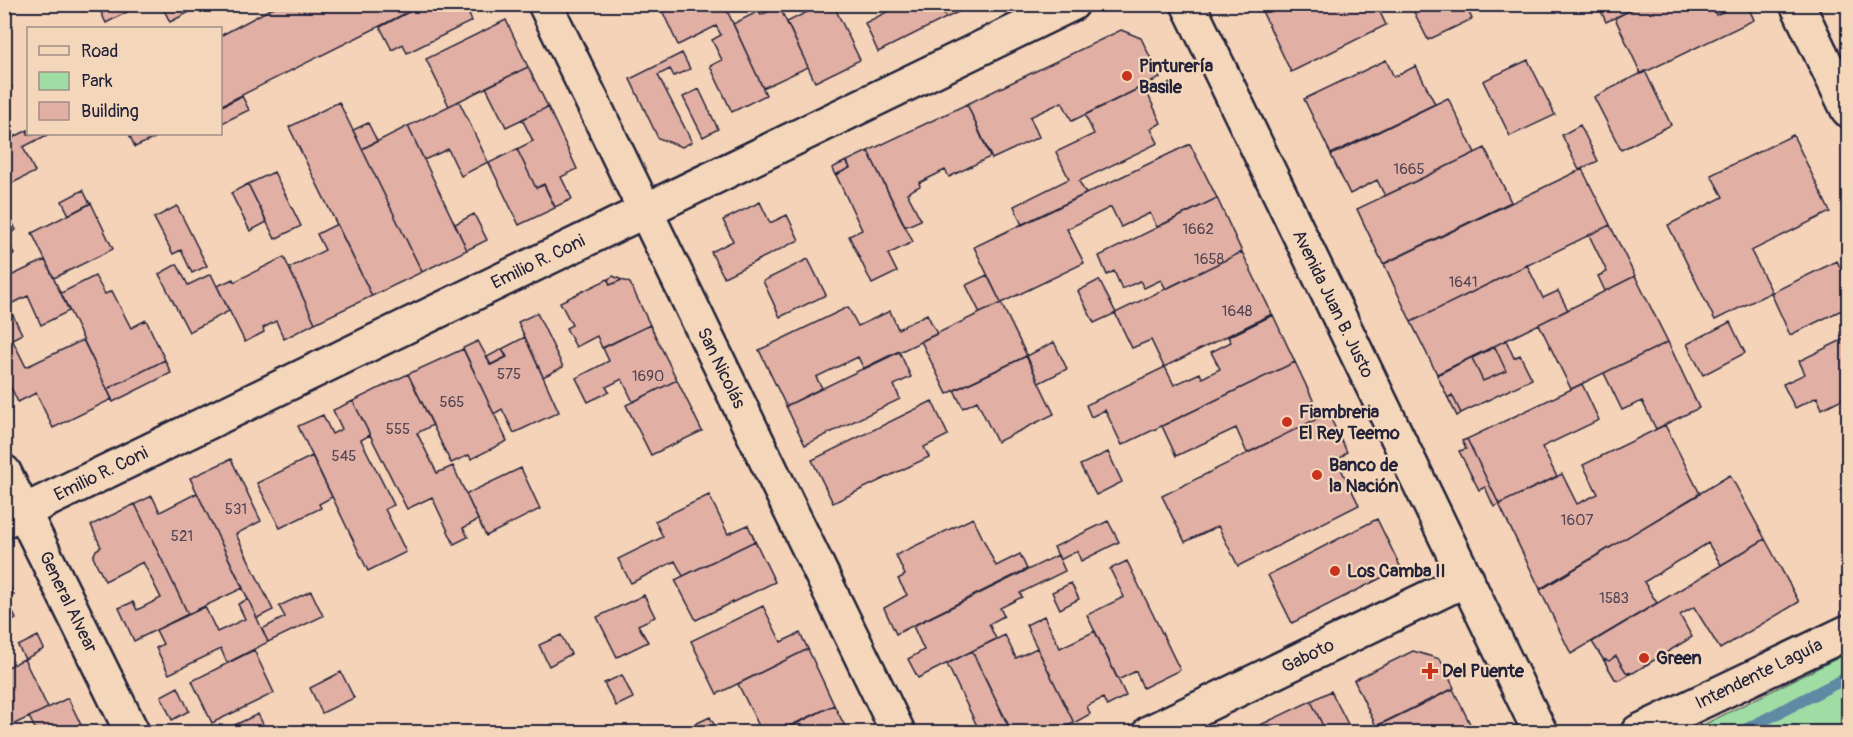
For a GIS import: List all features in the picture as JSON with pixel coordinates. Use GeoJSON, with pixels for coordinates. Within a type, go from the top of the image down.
{"type":"FeatureCollection","features":[{"type":"Feature","properties":{"kind":"street","name":"San Nicolás"},"geometry":{"type":"LineString","coordinates":[[545,4],[898,732]]}},
{"type":"Feature","properties":{"kind":"street","name":"Emilio R. Coni"},"geometry":{"type":"LineString","coordinates":[[14,516],[1072,4]]}},
{"type":"Feature","properties":{"kind":"street","name":"Avenida Juan B. Justo"},"geometry":{"type":"LineString","coordinates":[[1188,4],[1540,732]]}},
{"type":"Feature","properties":{"kind":"street"},"geometry":{"type":"LineString","coordinates":[[1797,4],[1848,110]]}},
{"type":"Feature","properties":{"kind":"street","name":"General Alvear"},"geometry":{"type":"LineString","coordinates":[[4,472],[14,516],[132,732]]}},
{"type":"Feature","properties":{"kind":"street","name":"Gaboto"},"geometry":{"type":"LineString","coordinates":[[1150,732],[1467,579]]}},
{"type":"Feature","properties":{"kind":"street","name":"Intendente Laguía"},"geometry":{"type":"LineString","coordinates":[[1638,732],[1848,632]]}},
{"type":"Feature","properties":{"kind":"green space"},"geometry":{"type":"Polygon","coordinates":[[[1848,653],[1848,732],[1689,732],[1848,653]]]}},
{"type":"Feature","properties":{"kind":"building"},"geometry":{"type":"Polygon","coordinates":[[[97,4],[142,4],[106,23],[97,4]]]}},
{"type":"Feature","properties":{"kind":"building"},"geometry":{"type":"Polygon","coordinates":[[[161,4],[205,4],[170,22],[161,4]]]}},
{"type":"Feature","properties":{"kind":"building"},"geometry":{"type":"Polygon","coordinates":[[[280,4],[424,4],[222,105],[222,35],[280,4]]]}},
{"type":"Feature","properties":{"kind":"building"},"geometry":{"type":"Polygon","coordinates":[[[424,4],[464,4],[472,21],[407,53],[403,44],[392,50],[380,27],[424,4]]]}},
{"type":"Feature","properties":{"kind":"building"},"geometry":{"type":"Polygon","coordinates":[[[659,4],[724,4],[766,95],[732,112],[710,66],[722,60],[712,40],[721,35],[716,26],[678,45],[659,4]]]}},
{"type":"Feature","properties":{"kind":"building"},"geometry":{"type":"Polygon","coordinates":[[[823,4],[833,4],[860,60],[815,82],[787,22],[823,4]]]}},
{"type":"Feature","properties":{"kind":"building"},"geometry":{"type":"Polygon","coordinates":[[[884,4],[939,4],[946,18],[878,52],[865,23],[887,12],[884,4]]]}},
{"type":"Feature","properties":{"kind":"building"},"geometry":{"type":"Polygon","coordinates":[[[939,4],[974,4],[946,18],[939,4]]]}},
{"type":"Feature","properties":{"kind":"building"},"geometry":{"type":"Polygon","coordinates":[[[1275,4],[1321,4],[1322,7],[1326,4],[1376,4],[1386,25],[1291,72],[1262,11],[1275,4]]]}},
{"type":"Feature","properties":{"kind":"building"},"geometry":{"type":"Polygon","coordinates":[[[1410,4],[1465,4],[1472,19],[1428,40],[1410,4]]]}},
{"type":"Feature","properties":{"kind":"building"},"geometry":{"type":"Polygon","coordinates":[[[1598,4],[1638,4],[1639,6],[1606,22],[1598,4]]]}},
{"type":"Feature","properties":{"kind":"building"},"geometry":{"type":"Polygon","coordinates":[[[1643,4],[1711,4],[1716,15],[1739,4],[1747,4],[1754,20],[1641,74],[1615,18],[1643,4]]]}},
{"type":"Feature","properties":{"kind":"building"},"geometry":{"type":"Polygon","coordinates":[[[779,6],[808,67],[763,88],[733,24],[759,11],[761,15],[779,6]]]}},
{"type":"Feature","properties":{"kind":"building"},"geometry":{"type":"Polygon","coordinates":[[[506,20],[528,67],[449,106],[426,59],[506,20]]]}},
{"type":"Feature","properties":{"kind":"building"},"geometry":{"type":"Polygon","coordinates":[[[1121,30],[1141,38],[1160,78],[1072,121],[1062,102],[1030,117],[1039,137],[992,159],[967,104],[1121,30]]]}},
{"type":"Feature","properties":{"kind":"building"},"geometry":{"type":"Polygon","coordinates":[[[682,53],[690,69],[674,76],[670,69],[658,75],[692,142],[682,147],[658,138],[630,79],[682,53]]]}},
{"type":"Feature","properties":{"kind":"building"},"geometry":{"type":"Polygon","coordinates":[[[1386,60],[1394,77],[1416,66],[1435,104],[1331,154],[1304,99],[1386,60]]]}},
{"type":"Feature","properties":{"kind":"building"},"geometry":{"type":"Polygon","coordinates":[[[1528,60],[1555,115],[1510,136],[1483,81],[1528,60]]]}},
{"type":"Feature","properties":{"kind":"building"},"geometry":{"type":"Polygon","coordinates":[[[528,67],[548,107],[506,127],[486,87],[528,67]]]}},
{"type":"Feature","properties":{"kind":"building"},"geometry":{"type":"Polygon","coordinates":[[[1645,71],[1671,125],[1621,150],[1594,97],[1645,71]]]}},
{"type":"Feature","properties":{"kind":"building"},"geometry":{"type":"Polygon","coordinates":[[[4,72],[12,87],[4,91],[4,72]]]}},
{"type":"Feature","properties":{"kind":"building"},"geometry":{"type":"Polygon","coordinates":[[[1144,86],[1161,123],[1151,129],[1158,143],[1079,181],[1086,194],[1022,225],[1014,206],[1069,179],[1056,152],[1094,134],[1085,115],[1144,86]]]}},
{"type":"Feature","properties":{"kind":"building"},"geometry":{"type":"Polygon","coordinates":[[[699,89],[718,129],[703,137],[683,97],[699,89]]]}},
{"type":"Feature","properties":{"kind":"building"},"geometry":{"type":"Polygon","coordinates":[[[242,96],[249,110],[222,123],[222,106],[242,96]]]}},
{"type":"Feature","properties":{"kind":"building"},"geometry":{"type":"Polygon","coordinates":[[[1448,98],[1475,153],[1385,196],[1377,180],[1350,194],[1331,155],[1448,98]]]}},
{"type":"Feature","properties":{"kind":"building"},"geometry":{"type":"Polygon","coordinates":[[[459,101],[488,162],[461,176],[448,149],[424,160],[408,126],[459,101]]]}},
{"type":"Feature","properties":{"kind":"building"},"geometry":{"type":"Polygon","coordinates":[[[339,102],[422,272],[372,296],[289,127],[339,102]]]}},
{"type":"Feature","properties":{"kind":"building"},"geometry":{"type":"Polygon","coordinates":[[[967,104],[990,157],[949,177],[945,170],[919,183],[920,186],[907,193],[921,220],[905,227],[868,151],[967,104]]]}},
{"type":"Feature","properties":{"kind":"building"},"geometry":{"type":"Polygon","coordinates":[[[548,107],[577,169],[561,177],[572,199],[555,207],[544,184],[536,188],[517,149],[533,141],[522,119],[548,107]]]}},
{"type":"Feature","properties":{"kind":"building"},"geometry":{"type":"Polygon","coordinates":[[[368,123],[377,141],[362,149],[353,130],[368,123]]]}},
{"type":"Feature","properties":{"kind":"building"},"geometry":{"type":"Polygon","coordinates":[[[1580,125],[1598,161],[1579,170],[1562,135],[1580,125]]]}},
{"type":"Feature","properties":{"kind":"building"},"geometry":{"type":"Polygon","coordinates":[[[408,126],[467,250],[422,272],[362,149],[408,126]]]}},
{"type":"Feature","properties":{"kind":"building"},"geometry":{"type":"Polygon","coordinates":[[[27,130],[27,135],[47,135],[23,147],[35,172],[4,187],[4,142],[27,130]]]}},
{"type":"Feature","properties":{"kind":"building"},"geometry":{"type":"Polygon","coordinates":[[[129,135],[161,135],[135,147],[129,135]]]}},
{"type":"Feature","properties":{"kind":"building"},"geometry":{"type":"Polygon","coordinates":[[[1793,135],[1830,212],[1751,251],[1772,292],[1715,320],[1668,225],[1723,197],[1711,175],[1793,135]]]}},
{"type":"Feature","properties":{"kind":"building"},"geometry":{"type":"Polygon","coordinates":[[[1190,144],[1217,198],[1157,227],[1150,213],[1121,227],[1111,207],[1067,229],[1084,263],[1001,303],[974,247],[1190,144]]]}},
{"type":"Feature","properties":{"kind":"building"},"geometry":{"type":"Polygon","coordinates":[[[1485,148],[1511,202],[1383,264],[1357,209],[1485,148]]]}},
{"type":"Feature","properties":{"kind":"building"},"geometry":{"type":"Polygon","coordinates":[[[517,149],[536,188],[544,185],[555,208],[519,225],[489,163],[517,149]]]}},
{"type":"Feature","properties":{"kind":"building"},"geometry":{"type":"Polygon","coordinates":[[[868,151],[913,242],[888,254],[897,272],[872,284],[849,236],[862,230],[836,175],[850,168],[847,161],[868,151]]]}},
{"type":"Feature","properties":{"kind":"building"},"geometry":{"type":"Polygon","coordinates":[[[846,161],[850,168],[835,175],[832,168],[846,161]]]}},
{"type":"Feature","properties":{"kind":"building"},"geometry":{"type":"Polygon","coordinates":[[[1582,169],[1610,225],[1411,322],[1384,264],[1582,169]]]}},
{"type":"Feature","properties":{"kind":"building"},"geometry":{"type":"Polygon","coordinates":[[[274,172],[301,226],[275,239],[248,184],[274,172]]]}},
{"type":"Feature","properties":{"kind":"building"},"geometry":{"type":"Polygon","coordinates":[[[248,184],[267,222],[250,231],[231,193],[248,184]]]}},
{"type":"Feature","properties":{"kind":"building"},"geometry":{"type":"Polygon","coordinates":[[[83,190],[90,204],[69,215],[62,201],[83,190]]]}},
{"type":"Feature","properties":{"kind":"building"},"geometry":{"type":"Polygon","coordinates":[[[1217,198],[1242,252],[1166,289],[1161,280],[1144,288],[1140,281],[1122,289],[1114,271],[1107,275],[1099,256],[1217,198]]]}},
{"type":"Feature","properties":{"kind":"building"},"geometry":{"type":"Polygon","coordinates":[[[760,202],[770,223],[787,215],[799,240],[724,277],[711,252],[733,241],[723,220],[760,202]]]}},
{"type":"Feature","properties":{"kind":"building"},"geometry":{"type":"Polygon","coordinates":[[[91,203],[113,249],[54,278],[32,233],[91,203]]]}},
{"type":"Feature","properties":{"kind":"building"},"geometry":{"type":"Polygon","coordinates":[[[177,206],[207,266],[192,273],[181,250],[173,254],[154,218],[177,206]]]}},
{"type":"Feature","properties":{"kind":"building"},"geometry":{"type":"Polygon","coordinates":[[[5,207],[16,230],[6,236],[14,254],[4,258],[5,207]]]}},
{"type":"Feature","properties":{"kind":"building"},"geometry":{"type":"Polygon","coordinates":[[[474,214],[487,240],[467,250],[455,224],[474,214]]]}},
{"type":"Feature","properties":{"kind":"building"},"geometry":{"type":"Polygon","coordinates":[[[337,224],[372,296],[315,323],[289,268],[325,250],[317,234],[337,224]]]}},
{"type":"Feature","properties":{"kind":"building"},"geometry":{"type":"Polygon","coordinates":[[[1610,225],[1635,276],[1605,291],[1598,276],[1607,272],[1589,235],[1610,225]]]}},
{"type":"Feature","properties":{"kind":"building"},"geometry":{"type":"Polygon","coordinates":[[[1242,252],[1272,314],[1164,367],[1151,340],[1132,348],[1115,313],[1242,252]]]}},
{"type":"Feature","properties":{"kind":"building"},"geometry":{"type":"Polygon","coordinates":[[[284,257],[315,323],[284,339],[276,321],[263,328],[264,332],[245,342],[217,286],[233,279],[234,282],[284,257]]]}},
{"type":"Feature","properties":{"kind":"building"},"geometry":{"type":"Polygon","coordinates":[[[808,259],[826,295],[780,317],[763,281],[808,259]]]}},
{"type":"Feature","properties":{"kind":"building"},"geometry":{"type":"Polygon","coordinates":[[[45,260],[69,311],[41,325],[28,296],[8,305],[22,334],[12,339],[26,367],[83,340],[112,399],[53,428],[36,393],[18,402],[4,373],[4,279],[45,260]]]}},
{"type":"Feature","properties":{"kind":"building"},"geometry":{"type":"Polygon","coordinates":[[[1837,261],[1848,284],[1848,307],[1790,335],[1771,293],[1837,261]]]}},
{"type":"Feature","properties":{"kind":"building"},"geometry":{"type":"Polygon","coordinates":[[[177,264],[188,285],[211,274],[229,311],[189,332],[159,274],[177,264]]]}},
{"type":"Feature","properties":{"kind":"building"},"geometry":{"type":"Polygon","coordinates":[[[1527,265],[1543,298],[1558,291],[1568,310],[1437,374],[1411,322],[1527,265]]]}},
{"type":"Feature","properties":{"kind":"building"},"geometry":{"type":"Polygon","coordinates":[[[987,275],[1001,303],[980,313],[966,285],[987,275]]]}},
{"type":"Feature","properties":{"kind":"building"},"geometry":{"type":"Polygon","coordinates":[[[95,276],[105,294],[112,291],[131,328],[146,320],[165,360],[107,389],[61,293],[95,276]]]}},
{"type":"Feature","properties":{"kind":"building"},"geometry":{"type":"Polygon","coordinates":[[[613,276],[622,280],[610,285],[608,279],[613,276]]]}},
{"type":"Feature","properties":{"kind":"building"},"geometry":{"type":"Polygon","coordinates":[[[1635,276],[1668,342],[1571,389],[1539,324],[1635,276]]]}},
{"type":"Feature","properties":{"kind":"building"},"geometry":{"type":"Polygon","coordinates":[[[608,279],[610,285],[622,280],[630,283],[650,325],[602,348],[597,336],[576,347],[566,328],[572,325],[560,302],[608,279]]]}},
{"type":"Feature","properties":{"kind":"building"},"geometry":{"type":"Polygon","coordinates":[[[1099,280],[1116,313],[1094,323],[1078,291],[1099,280]]]}},
{"type":"Feature","properties":{"kind":"building"},"geometry":{"type":"Polygon","coordinates":[[[1001,303],[1027,356],[947,394],[921,341],[1001,303]]]}},
{"type":"Feature","properties":{"kind":"building"},"geometry":{"type":"Polygon","coordinates":[[[848,307],[858,326],[890,311],[898,329],[927,314],[937,334],[864,369],[858,357],[816,377],[822,388],[786,406],[759,350],[848,307]]]}},
{"type":"Feature","properties":{"kind":"building"},"geometry":{"type":"Polygon","coordinates":[[[537,313],[563,367],[543,377],[518,322],[537,313]]]}},
{"type":"Feature","properties":{"kind":"building"},"geometry":{"type":"Polygon","coordinates":[[[1273,315],[1295,362],[1122,445],[1105,410],[1091,417],[1086,405],[1165,367],[1174,385],[1200,373],[1202,378],[1220,369],[1211,352],[1231,342],[1228,337],[1273,315]]]}},
{"type":"Feature","properties":{"kind":"building"},"geometry":{"type":"Polygon","coordinates":[[[1730,322],[1745,353],[1703,375],[1687,344],[1730,322]]]}},
{"type":"Feature","properties":{"kind":"building"},"geometry":{"type":"Polygon","coordinates":[[[650,325],[677,380],[633,402],[622,379],[606,387],[609,392],[588,402],[576,378],[609,361],[603,348],[650,325]]]}},
{"type":"Feature","properties":{"kind":"building"},"geometry":{"type":"Polygon","coordinates":[[[525,337],[559,412],[514,433],[502,409],[494,414],[463,348],[478,341],[491,365],[507,357],[502,349],[525,337]]]}},
{"type":"Feature","properties":{"kind":"building"},"geometry":{"type":"Polygon","coordinates":[[[1848,337],[1848,383],[1843,385],[1848,396],[1822,409],[1817,397],[1795,408],[1783,384],[1805,374],[1799,361],[1848,337]]]}},
{"type":"Feature","properties":{"kind":"building"},"geometry":{"type":"Polygon","coordinates":[[[1506,340],[1514,358],[1520,355],[1532,379],[1461,413],[1452,395],[1448,398],[1437,375],[1506,340]]]}},
{"type":"Feature","properties":{"kind":"building"},"geometry":{"type":"Polygon","coordinates":[[[1054,342],[1067,369],[1039,383],[1027,356],[1054,342]]]}},
{"type":"Feature","properties":{"kind":"building"},"geometry":{"type":"Polygon","coordinates":[[[1668,342],[1699,408],[1656,429],[1642,401],[1622,410],[1604,373],[1668,342]]]}},
{"type":"Feature","properties":{"kind":"building"},"geometry":{"type":"Polygon","coordinates":[[[1495,347],[1506,371],[1483,381],[1472,358],[1495,347]]]}},
{"type":"Feature","properties":{"kind":"building"},"geometry":{"type":"Polygon","coordinates":[[[463,349],[507,441],[471,459],[469,455],[451,463],[408,374],[463,349]]]}},
{"type":"Feature","properties":{"kind":"building"},"geometry":{"type":"Polygon","coordinates":[[[502,349],[506,357],[490,365],[487,357],[502,349]]]}},
{"type":"Feature","properties":{"kind":"building"},"geometry":{"type":"Polygon","coordinates":[[[899,351],[911,377],[894,385],[900,399],[805,445],[786,406],[899,351]]]}},
{"type":"Feature","properties":{"kind":"building"},"geometry":{"type":"Polygon","coordinates":[[[1026,356],[1054,414],[997,442],[977,401],[963,408],[954,390],[1026,356]]]}},
{"type":"Feature","properties":{"kind":"building"},"geometry":{"type":"Polygon","coordinates":[[[165,360],[171,373],[113,402],[107,389],[165,360]]]}},
{"type":"Feature","properties":{"kind":"building"},"geometry":{"type":"Polygon","coordinates":[[[1295,362],[1321,417],[1247,453],[1236,428],[1176,456],[1162,426],[1295,362]]]}},
{"type":"Feature","properties":{"kind":"building"},"geometry":{"type":"Polygon","coordinates":[[[408,374],[433,425],[417,433],[437,473],[453,466],[478,520],[463,528],[468,537],[454,544],[432,497],[407,509],[353,401],[408,374]]]}},
{"type":"Feature","properties":{"kind":"building"},"geometry":{"type":"Polygon","coordinates":[[[677,380],[702,431],[651,455],[626,405],[677,380]]]}},
{"type":"Feature","properties":{"kind":"building"},"geometry":{"type":"Polygon","coordinates":[[[1582,384],[1599,420],[1542,447],[1557,477],[1499,504],[1467,439],[1582,384]]]}},
{"type":"Feature","properties":{"kind":"building"},"geometry":{"type":"Polygon","coordinates":[[[1452,395],[1461,413],[1457,416],[1448,398],[1452,395]]]}},
{"type":"Feature","properties":{"kind":"building"},"geometry":{"type":"Polygon","coordinates":[[[353,401],[370,435],[361,440],[394,505],[385,509],[406,552],[368,571],[298,426],[323,415],[332,434],[342,429],[333,410],[353,401]]]}},
{"type":"Feature","properties":{"kind":"building"},"geometry":{"type":"Polygon","coordinates":[[[932,401],[948,435],[924,447],[929,457],[833,503],[812,460],[932,401]]]}},
{"type":"Feature","properties":{"kind":"building"},"geometry":{"type":"Polygon","coordinates":[[[1328,413],[1347,452],[1337,461],[1359,505],[1238,566],[1218,526],[1185,542],[1162,496],[1328,413]]]}},
{"type":"Feature","properties":{"kind":"building"},"geometry":{"type":"Polygon","coordinates":[[[1665,425],[1700,494],[1540,589],[1499,504],[1562,474],[1577,504],[1598,494],[1583,465],[1665,425]]]}},
{"type":"Feature","properties":{"kind":"building"},"geometry":{"type":"Polygon","coordinates":[[[1467,439],[1499,504],[1494,507],[1485,487],[1479,490],[1459,451],[1466,449],[1462,441],[1467,439]]]}},
{"type":"Feature","properties":{"kind":"building"},"geometry":{"type":"Polygon","coordinates":[[[1108,452],[1122,482],[1096,495],[1080,465],[1108,452]]]}},
{"type":"Feature","properties":{"kind":"building"},"geometry":{"type":"Polygon","coordinates":[[[312,456],[332,497],[319,504],[321,508],[280,528],[257,483],[312,456]]]}},
{"type":"Feature","properties":{"kind":"building"},"geometry":{"type":"Polygon","coordinates":[[[231,459],[261,521],[236,534],[273,610],[257,618],[190,478],[231,459]]]}},
{"type":"Feature","properties":{"kind":"building"},"geometry":{"type":"Polygon","coordinates":[[[521,468],[540,509],[486,536],[466,494],[521,468]]]}},
{"type":"Feature","properties":{"kind":"building"},"geometry":{"type":"Polygon","coordinates":[[[1730,475],[1765,539],[1721,565],[1708,543],[1644,582],[1657,603],[1571,654],[1540,590],[1730,475]]]}},
{"type":"Feature","properties":{"kind":"building"},"geometry":{"type":"Polygon","coordinates":[[[197,493],[243,588],[188,614],[135,504],[152,496],[160,512],[197,493]]]}},
{"type":"Feature","properties":{"kind":"building"},"geometry":{"type":"Polygon","coordinates":[[[709,495],[728,534],[748,525],[755,541],[683,576],[675,561],[631,583],[618,559],[663,537],[655,521],[709,495]]]}},
{"type":"Feature","properties":{"kind":"building"},"geometry":{"type":"Polygon","coordinates":[[[135,504],[188,614],[134,641],[119,608],[133,602],[137,610],[161,598],[143,562],[105,581],[93,557],[96,550],[101,547],[91,525],[135,504]]]}},
{"type":"Feature","properties":{"kind":"building"},"geometry":{"type":"Polygon","coordinates":[[[973,518],[996,566],[1020,554],[1027,569],[896,634],[884,608],[907,595],[898,579],[905,575],[896,555],[973,518]]]}},
{"type":"Feature","properties":{"kind":"building","name":"Los Camba II"},"geometry":{"type":"Polygon","coordinates":[[[1377,519],[1401,568],[1292,623],[1268,575],[1377,519]]]}},
{"type":"Feature","properties":{"kind":"building"},"geometry":{"type":"Polygon","coordinates":[[[1108,521],[1119,542],[1081,561],[1077,551],[1060,560],[1054,547],[1108,521]]]}},
{"type":"Feature","properties":{"kind":"building"},"geometry":{"type":"Polygon","coordinates":[[[1765,539],[1799,602],[1720,649],[1694,607],[1680,615],[1692,637],[1633,673],[1626,672],[1616,656],[1609,661],[1603,659],[1592,642],[1765,539]]]}},
{"type":"Feature","properties":{"kind":"building"},"geometry":{"type":"Polygon","coordinates":[[[755,541],[775,582],[696,620],[675,580],[755,541]]]}},
{"type":"Feature","properties":{"kind":"building"},"geometry":{"type":"Polygon","coordinates":[[[1058,555],[1065,571],[1020,593],[1022,597],[1000,608],[1004,616],[989,624],[996,639],[918,678],[908,659],[924,650],[913,626],[1058,555]]]}},
{"type":"Feature","properties":{"kind":"building"},"geometry":{"type":"Polygon","coordinates":[[[1127,561],[1180,670],[1143,688],[1136,671],[1118,680],[1087,615],[1124,597],[1110,569],[1127,561]]]}},
{"type":"Feature","properties":{"kind":"building"},"geometry":{"type":"Polygon","coordinates":[[[4,580],[7,581],[14,595],[6,598],[16,619],[4,625],[4,580]]]}},
{"type":"Feature","properties":{"kind":"building"},"geometry":{"type":"Polygon","coordinates":[[[1071,583],[1079,599],[1060,609],[1052,592],[1071,583]]]}},
{"type":"Feature","properties":{"kind":"building"},"geometry":{"type":"Polygon","coordinates":[[[311,591],[323,616],[268,642],[262,629],[285,617],[279,606],[311,591]]]}},
{"type":"Feature","properties":{"kind":"building"},"geometry":{"type":"Polygon","coordinates":[[[644,595],[655,617],[638,625],[648,642],[617,657],[597,617],[644,595]]]}},
{"type":"Feature","properties":{"kind":"building"},"geometry":{"type":"Polygon","coordinates":[[[248,599],[268,642],[227,663],[221,649],[169,674],[156,648],[163,644],[156,630],[205,607],[217,632],[245,619],[238,604],[248,599]]]}},
{"type":"Feature","properties":{"kind":"building"},"geometry":{"type":"Polygon","coordinates":[[[763,606],[781,642],[800,633],[808,649],[717,694],[691,641],[763,606]]]}},
{"type":"Feature","properties":{"kind":"building"},"geometry":{"type":"Polygon","coordinates":[[[1044,616],[1060,648],[1095,631],[1126,696],[1107,706],[1103,698],[1087,706],[1090,714],[1074,723],[1026,625],[1044,616]]]}},
{"type":"Feature","properties":{"kind":"building"},"geometry":{"type":"Polygon","coordinates":[[[561,635],[571,654],[549,666],[539,645],[561,635]]]}},
{"type":"Feature","properties":{"kind":"building"},"geometry":{"type":"Polygon","coordinates":[[[1005,635],[1016,658],[1037,648],[1074,723],[1053,732],[1012,732],[972,651],[1005,635]]]}},
{"type":"Feature","properties":{"kind":"building"},"geometry":{"type":"Polygon","coordinates":[[[38,636],[44,649],[25,659],[18,646],[38,636]]]}},
{"type":"Feature","properties":{"kind":"building"},"geometry":{"type":"Polygon","coordinates":[[[808,649],[834,705],[777,732],[762,732],[738,684],[808,649]]]}},
{"type":"Feature","properties":{"kind":"building"},"geometry":{"type":"Polygon","coordinates":[[[254,650],[274,693],[212,723],[192,681],[254,650]]]}},
{"type":"Feature","properties":{"kind":"building"},"geometry":{"type":"Polygon","coordinates":[[[972,651],[1011,732],[980,732],[947,664],[972,651]]]}},
{"type":"Feature","properties":{"kind":"building"},"geometry":{"type":"Polygon","coordinates":[[[1413,651],[1440,659],[1454,688],[1376,726],[1354,680],[1413,651]]]}},
{"type":"Feature","properties":{"kind":"building"},"geometry":{"type":"Polygon","coordinates":[[[1616,656],[1626,672],[1630,674],[1620,680],[1615,679],[1603,659],[1609,661],[1616,656]]]}},
{"type":"Feature","properties":{"kind":"building"},"geometry":{"type":"Polygon","coordinates":[[[24,659],[48,708],[4,729],[4,669],[24,659]]]}},
{"type":"Feature","properties":{"kind":"building"},"geometry":{"type":"Polygon","coordinates":[[[341,672],[354,698],[322,713],[310,688],[341,672]]]}},
{"type":"Feature","properties":{"kind":"building"},"geometry":{"type":"Polygon","coordinates":[[[622,675],[633,698],[616,706],[604,683],[622,675]]]}},
{"type":"Feature","properties":{"kind":"building"},"geometry":{"type":"Polygon","coordinates":[[[178,687],[189,711],[172,720],[161,696],[178,687]]]}},
{"type":"Feature","properties":{"kind":"building"},"geometry":{"type":"Polygon","coordinates":[[[1453,689],[1474,732],[1375,732],[1373,728],[1453,689]]]}},
{"type":"Feature","properties":{"kind":"building"},"geometry":{"type":"Polygon","coordinates":[[[1331,691],[1352,732],[1326,732],[1311,701],[1331,691]]]}},
{"type":"Feature","properties":{"kind":"building"},"geometry":{"type":"Polygon","coordinates":[[[68,698],[84,731],[37,732],[29,717],[68,698]]]}},
{"type":"Feature","properties":{"kind":"building"},"geometry":{"type":"Polygon","coordinates":[[[1311,701],[1326,732],[1256,732],[1254,728],[1311,701]]]}},
{"type":"Feature","properties":{"kind":"building"},"geometry":{"type":"Polygon","coordinates":[[[834,705],[848,732],[782,731],[834,705]]]}},
{"type":"Feature","properties":{"kind":"building"},"geometry":{"type":"Polygon","coordinates":[[[258,714],[267,732],[220,732],[258,714]]]}},
{"type":"Feature","properties":{"kind":"building"},"geometry":{"type":"Polygon","coordinates":[[[710,717],[718,732],[678,732],[710,717]]]}},
{"type":"Feature","properties":{"kind":"waterway"},"geometry":{"type":"LineString","coordinates":[[1741,732],[1848,677]]}},
{"type":"Feature","properties":{"kind":"place","name":"Pinturería Basile"},"geometry":{"type":"Point","coordinates":[1127,76]}},
{"type":"Feature","properties":{"kind":"place","name":"Fiambreria El Rey Teemo"},"geometry":{"type":"Point","coordinates":[1287,422]}},
{"type":"Feature","properties":{"kind":"place","name":"Banco de la Nación"},"geometry":{"type":"Point","coordinates":[1317,475]}},
{"type":"Feature","properties":{"kind":"place","name":"Los Camba II"},"geometry":{"type":"Point","coordinates":[1335,571]}},
{"type":"Feature","properties":{"kind":"place","name":"Green"},"geometry":{"type":"Point","coordinates":[1644,658]}},
{"type":"Feature","properties":{"kind":"place","name":"Del Puente"},"geometry":{"type":"Point","coordinates":[1430,671]}}]}
